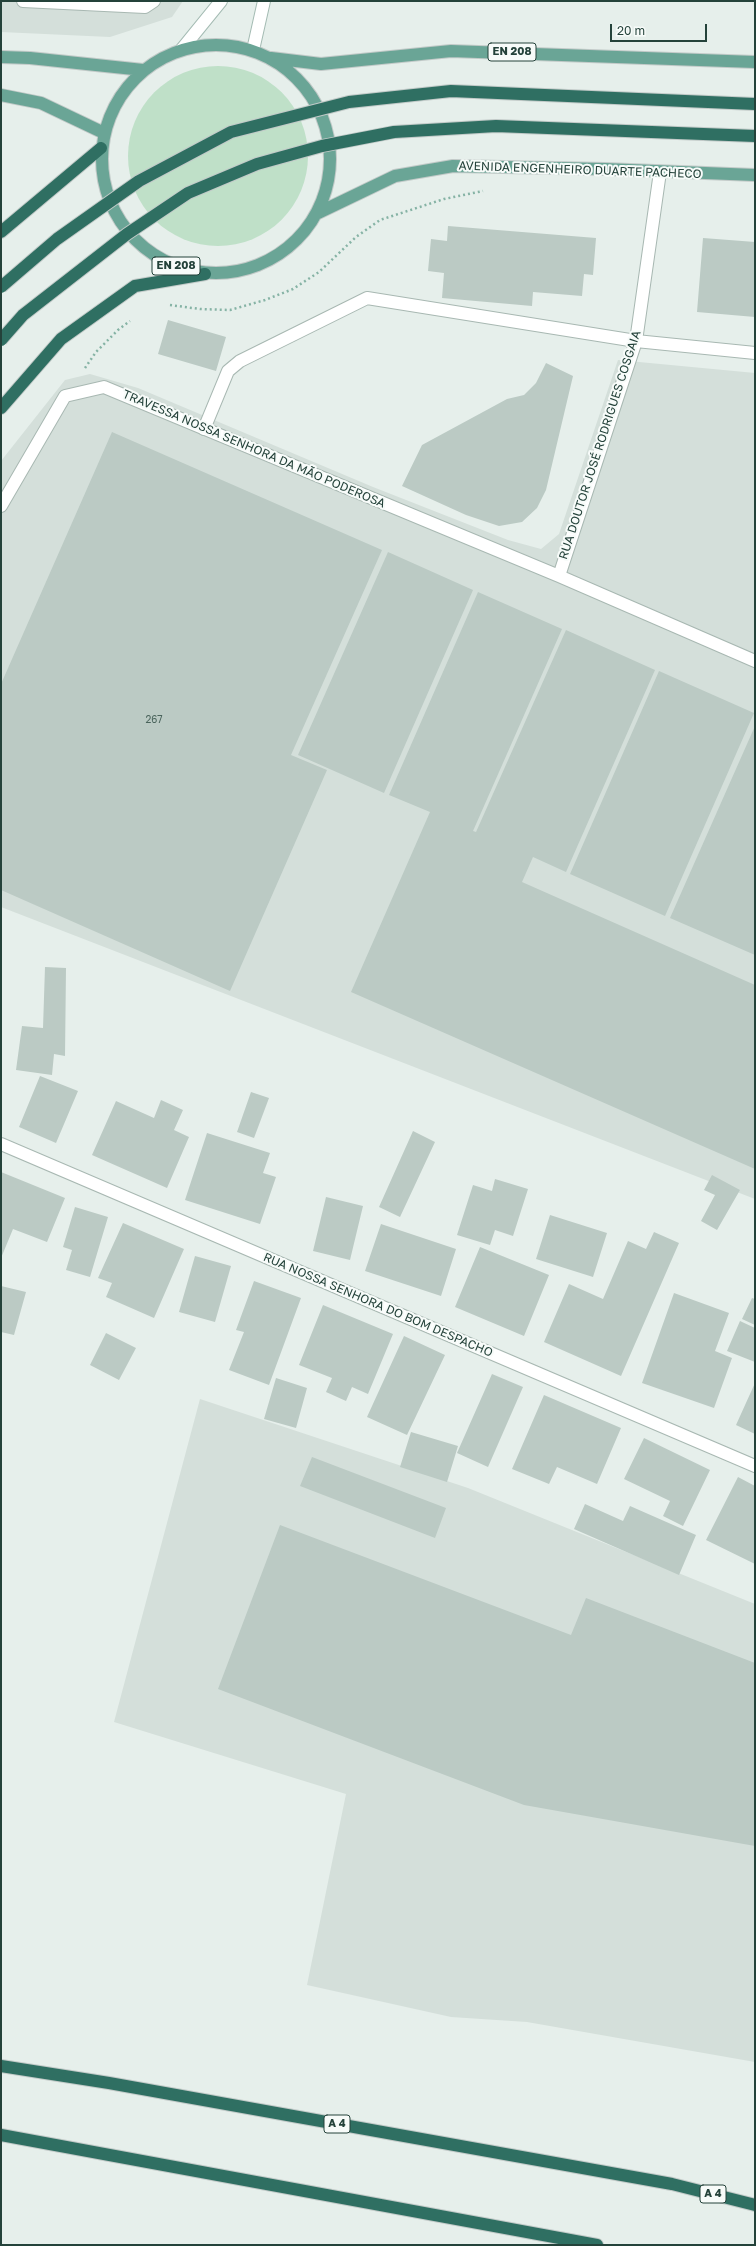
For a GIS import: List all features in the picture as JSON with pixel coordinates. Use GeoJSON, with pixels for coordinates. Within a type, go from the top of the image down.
{"type":"FeatureCollection","features":[{"type":"Feature","properties":{"kind":"highway"},"geometry":{"type":"LineString","coordinates":[[1,287],[57,239],[139,181],[231,132],[349,102],[450,91],[755,104]]}},
{"type":"Feature","properties":{"kind":"highway"},"geometry":{"type":"LineString","coordinates":[[1,340],[23,315],[127,234],[188,193],[257,164],[322,146],[394,132],[496,126],[755,136]]}},
{"type":"Feature","properties":{"kind":"highway"},"geometry":{"type":"LineString","coordinates":[[1,232],[101,148]]}},
{"type":"Feature","properties":{"kind":"highway"},"geometry":{"type":"LineString","coordinates":[[1,408],[61,339],[135,286],[205,274]]}},
{"type":"Feature","properties":{"kind":"highway","name":"A 4"},"geometry":{"type":"LineString","coordinates":[[1,2066],[109,2083],[672,2184],[755,2205]]}},
{"type":"Feature","properties":{"kind":"highway"},"geometry":{"type":"LineString","coordinates":[[1,2134],[598,2245]]}},
{"type":"Feature","properties":{"kind":"main road","name":"EN 208"},"geometry":{"type":"LineString","coordinates":[[217,44],[253,50],[270,58],[299,79],[320,109],[330,143],[330,179],[318,213],[298,241],[271,260],[239,272],[205,274],[170,265],[140,245],[116,217],[103,184],[101,148],[104,133],[118,98],[142,70],[161,58],[182,49],[217,44]]}},
{"type":"Feature","properties":{"kind":"main road","name":"EN 208"},"geometry":{"type":"LineString","coordinates":[[270,58],[321,64],[451,51],[755,62]]}},
{"type":"Feature","properties":{"kind":"main road"},"geometry":{"type":"LineString","coordinates":[[1,57],[30,58],[142,70]]}},
{"type":"Feature","properties":{"kind":"main road"},"geometry":{"type":"LineString","coordinates":[[1,95],[42,103],[104,133]]}},
{"type":"Feature","properties":{"kind":"main road","name":"AVENIDA ENGENHEIRO DUARTE PACHECO"},"geometry":{"type":"LineString","coordinates":[[318,213],[396,176],[453,166],[755,175]]}},
{"type":"Feature","properties":{"kind":"street"},"geometry":{"type":"LineString","coordinates":[[23,1],[145,7],[154,1]]}},
{"type":"Feature","properties":{"kind":"street"},"geometry":{"type":"LineString","coordinates":[[182,49],[221,1]]}},
{"type":"Feature","properties":{"kind":"street"},"geometry":{"type":"LineString","coordinates":[[253,50],[264,1]]}},
{"type":"Feature","properties":{"kind":"street","name":"RUA DOUTOR JOSÉ RODRIGUES COSGAIA"},"geometry":{"type":"LineString","coordinates":[[559,576],[636,341],[660,172]]}},
{"type":"Feature","properties":{"kind":"street"},"geometry":{"type":"LineString","coordinates":[[204,429],[228,371],[240,361],[367,298],[636,341],[755,353]]}},
{"type":"Feature","properties":{"kind":"street","name":"TRAVESSA NOSSA SENHORA DA MÃO PODEROSA"},"geometry":{"type":"LineString","coordinates":[[65,396],[104,387],[559,576],[755,661]]}},
{"type":"Feature","properties":{"kind":"street"},"geometry":{"type":"LineString","coordinates":[[1,506],[65,396]]}},
{"type":"Feature","properties":{"kind":"street","name":"RUA NOSSA SENHORA DO BOM DESPACHO"},"geometry":{"type":"LineString","coordinates":[[1,1144],[755,1466]]}},
{"type":"Feature","properties":{"kind":"path"},"geometry":{"type":"LineString","coordinates":[[164,306],[230,310],[265,300],[293,289],[319,272],[356,237],[380,220],[444,199],[490,190]]}},
{"type":"Feature","properties":{"kind":"path"},"geometry":{"type":"LineString","coordinates":[[65,396],[96,352],[118,330],[134,318]]}},
{"type":"Feature","properties":{"kind":"shaded area"},"geometry":{"type":"Polygon","coordinates":[[[1,1],[183,1],[172,17],[110,37],[1,32],[1,1]]]}},
{"type":"Feature","properties":{"kind":"shaded area"},"geometry":{"type":"Polygon","coordinates":[[[618,360],[755,373],[755,1199],[1,907],[1,461],[65,380],[90,374],[138,388],[373,487],[508,540],[541,549],[559,534],[618,360]]]}},
{"type":"Feature","properties":{"kind":"shaded area"},"geometry":{"type":"Polygon","coordinates":[[[200,1399],[468,1488],[755,1604],[755,2062],[527,2022],[451,2017],[307,1985],[346,1794],[114,1722],[200,1399]]]}},
{"type":"Feature","properties":{"kind":"green space"},"geometry":{"type":"Polygon","coordinates":[[[218,66],[235,68],[252,73],[268,81],[287,99],[293,106],[304,130],[308,156],[306,173],[301,190],[293,206],[275,225],[268,231],[244,242],[218,246],[201,244],[184,239],[168,231],[149,213],[143,206],[132,182],[128,156],[130,139],[135,122],[143,106],[161,87],[168,81],[192,70],[218,66]]]}},
{"type":"Feature","properties":{"kind":"building"},"geometry":{"type":"Polygon","coordinates":[[[448,226],[596,238],[593,275],[584,274],[582,296],[533,292],[532,306],[442,298],[444,273],[428,271],[431,239],[447,241],[448,226]]]}},
{"type":"Feature","properties":{"kind":"building"},"geometry":{"type":"Polygon","coordinates":[[[703,238],[755,242],[755,317],[697,312],[703,238]]]}},
{"type":"Feature","properties":{"kind":"building"},"geometry":{"type":"Polygon","coordinates":[[[168,320],[226,337],[216,371],[158,354],[168,320]]]}},
{"type":"Feature","properties":{"kind":"building"},"geometry":{"type":"Polygon","coordinates":[[[546,363],[573,376],[546,490],[537,508],[522,522],[499,526],[466,515],[402,486],[422,445],[507,399],[524,395],[536,383],[546,363]]]}},
{"type":"Feature","properties":{"kind":"building"},"geometry":{"type":"Polygon","coordinates":[[[112,432],[382,550],[291,755],[327,770],[230,991],[1,890],[1,684],[112,432]]]}},
{"type":"Feature","properties":{"kind":"building"},"geometry":{"type":"Polygon","coordinates":[[[388,552],[473,590],[384,793],[298,755],[388,552]]]}},
{"type":"Feature","properties":{"kind":"building"},"geometry":{"type":"Polygon","coordinates":[[[478,592],[562,629],[473,831],[476,832],[566,630],[655,670],[566,872],[533,857],[522,882],[755,985],[755,1169],[351,992],[430,812],[389,795],[478,592]]]}},
{"type":"Feature","properties":{"kind":"building"},"geometry":{"type":"Polygon","coordinates":[[[659,671],[754,713],[665,916],[570,874],[659,671]]]}},
{"type":"Feature","properties":{"kind":"building"},"geometry":{"type":"Polygon","coordinates":[[[755,726],[755,955],[670,918],[755,726]]]}},
{"type":"Feature","properties":{"kind":"building"},"geometry":{"type":"Polygon","coordinates":[[[45,967],[66,968],[65,1056],[54,1054],[52,1075],[16,1070],[22,1026],[43,1028],[45,967]]]}},
{"type":"Feature","properties":{"kind":"building"},"geometry":{"type":"Polygon","coordinates":[[[40,1076],[78,1091],[56,1143],[19,1127],[40,1076]]]}},
{"type":"Feature","properties":{"kind":"building"},"geometry":{"type":"Polygon","coordinates":[[[251,1092],[269,1098],[254,1138],[237,1132],[251,1092]]]}},
{"type":"Feature","properties":{"kind":"building"},"geometry":{"type":"Polygon","coordinates":[[[161,1100],[183,1110],[174,1130],[189,1137],[167,1188],[92,1155],[116,1101],[154,1118],[161,1100]]]}},
{"type":"Feature","properties":{"kind":"building"},"geometry":{"type":"Polygon","coordinates":[[[413,1131],[435,1142],[400,1217],[379,1207],[413,1131]]]}},
{"type":"Feature","properties":{"kind":"building"},"geometry":{"type":"Polygon","coordinates":[[[207,1133],[270,1153],[263,1173],[276,1177],[260,1224],[185,1200],[207,1133]]]}},
{"type":"Feature","properties":{"kind":"building"},"geometry":{"type":"Polygon","coordinates":[[[1,1172],[65,1198],[47,1242],[13,1229],[1,1258],[1,1172]]]}},
{"type":"Feature","properties":{"kind":"building"},"geometry":{"type":"Polygon","coordinates":[[[712,1175],[740,1190],[717,1230],[701,1221],[715,1195],[704,1190],[712,1175]]]}},
{"type":"Feature","properties":{"kind":"building"},"geometry":{"type":"Polygon","coordinates":[[[495,1179],[528,1189],[513,1236],[495,1230],[490,1245],[457,1235],[473,1185],[492,1191],[495,1179]]]}},
{"type":"Feature","properties":{"kind":"building"},"geometry":{"type":"Polygon","coordinates":[[[326,1197],[363,1206],[350,1260],[313,1251],[326,1197]]]}},
{"type":"Feature","properties":{"kind":"building"},"geometry":{"type":"Polygon","coordinates":[[[75,1207],[108,1217],[90,1277],[66,1270],[72,1250],[63,1247],[75,1207]]]}},
{"type":"Feature","properties":{"kind":"building"},"geometry":{"type":"Polygon","coordinates":[[[550,1215],[607,1233],[593,1277],[536,1259],[550,1215]]]}},
{"type":"Feature","properties":{"kind":"building"},"geometry":{"type":"Polygon","coordinates":[[[123,1223],[184,1249],[154,1318],[106,1297],[112,1283],[98,1278],[123,1223]]]}},
{"type":"Feature","properties":{"kind":"building"},"geometry":{"type":"Polygon","coordinates":[[[381,1224],[456,1249],[441,1296],[365,1271],[381,1224]]]}},
{"type":"Feature","properties":{"kind":"building"},"geometry":{"type":"Polygon","coordinates":[[[654,1232],[679,1243],[621,1376],[544,1342],[569,1284],[603,1299],[628,1241],[646,1249],[654,1232]]]}},
{"type":"Feature","properties":{"kind":"building"},"geometry":{"type":"Polygon","coordinates":[[[480,1247],[549,1275],[524,1336],[455,1307],[480,1247]]]}},
{"type":"Feature","properties":{"kind":"building"},"geometry":{"type":"Polygon","coordinates":[[[195,1256],[231,1266],[215,1322],[179,1312],[195,1256]]]}},
{"type":"Feature","properties":{"kind":"building"},"geometry":{"type":"Polygon","coordinates":[[[254,1281],[301,1298],[269,1385],[229,1370],[244,1332],[236,1330],[254,1281]]]}},
{"type":"Feature","properties":{"kind":"building"},"geometry":{"type":"Polygon","coordinates":[[[1,1286],[26,1292],[14,1335],[1,1332],[1,1286]]]}},
{"type":"Feature","properties":{"kind":"building"},"geometry":{"type":"Polygon","coordinates":[[[674,1293],[729,1313],[715,1351],[732,1358],[714,1408],[642,1383],[674,1293]]]}},
{"type":"Feature","properties":{"kind":"building"},"geometry":{"type":"Polygon","coordinates":[[[752,1298],[755,1299],[755,1325],[742,1319],[752,1298]]]}},
{"type":"Feature","properties":{"kind":"building"},"geometry":{"type":"Polygon","coordinates":[[[323,1305],[393,1334],[368,1394],[352,1387],[346,1401],[326,1392],[332,1378],[299,1365],[323,1305]]]}},
{"type":"Feature","properties":{"kind":"building"},"geometry":{"type":"Polygon","coordinates":[[[740,1321],[755,1328],[755,1362],[727,1351],[740,1321]]]}},
{"type":"Feature","properties":{"kind":"building"},"geometry":{"type":"Polygon","coordinates":[[[106,1333],[136,1348],[119,1380],[90,1365],[106,1333]]]}},
{"type":"Feature","properties":{"kind":"building"},"geometry":{"type":"Polygon","coordinates":[[[404,1336],[445,1355],[407,1435],[367,1417],[404,1336]]]}},
{"type":"Feature","properties":{"kind":"building"},"geometry":{"type":"Polygon","coordinates":[[[492,1374],[523,1387],[488,1467],[457,1453],[492,1374]]]}},
{"type":"Feature","properties":{"kind":"building"},"geometry":{"type":"Polygon","coordinates":[[[276,1378],[307,1388],[296,1428],[264,1419],[276,1378]]]}},
{"type":"Feature","properties":{"kind":"building"},"geometry":{"type":"Polygon","coordinates":[[[755,1383],[755,1434],[736,1425],[755,1383]]]}},
{"type":"Feature","properties":{"kind":"building"},"geometry":{"type":"Polygon","coordinates":[[[544,1395],[621,1428],[597,1484],[557,1467],[549,1484],[512,1469],[544,1395]]]}},
{"type":"Feature","properties":{"kind":"building"},"geometry":{"type":"Polygon","coordinates":[[[411,1432],[458,1446],[447,1482],[400,1467],[411,1432]]]}},
{"type":"Feature","properties":{"kind":"building"},"geometry":{"type":"Polygon","coordinates":[[[644,1438],[710,1470],[683,1526],[663,1516],[670,1501],[624,1479],[644,1438]]]}},
{"type":"Feature","properties":{"kind":"building"},"geometry":{"type":"Polygon","coordinates":[[[312,1457],[446,1508],[435,1538],[300,1486],[312,1457]]]}},
{"type":"Feature","properties":{"kind":"building"},"geometry":{"type":"Polygon","coordinates":[[[738,1477],[755,1486],[755,1564],[706,1540],[738,1477]]]}},
{"type":"Feature","properties":{"kind":"building"},"geometry":{"type":"Polygon","coordinates":[[[585,1504],[623,1521],[630,1506],[696,1535],[679,1575],[574,1529],[585,1504]]]}},
{"type":"Feature","properties":{"kind":"building"},"geometry":{"type":"Polygon","coordinates":[[[280,1525],[571,1635],[586,1598],[755,1663],[755,1846],[524,1805],[218,1689],[280,1525]]]}}]}
